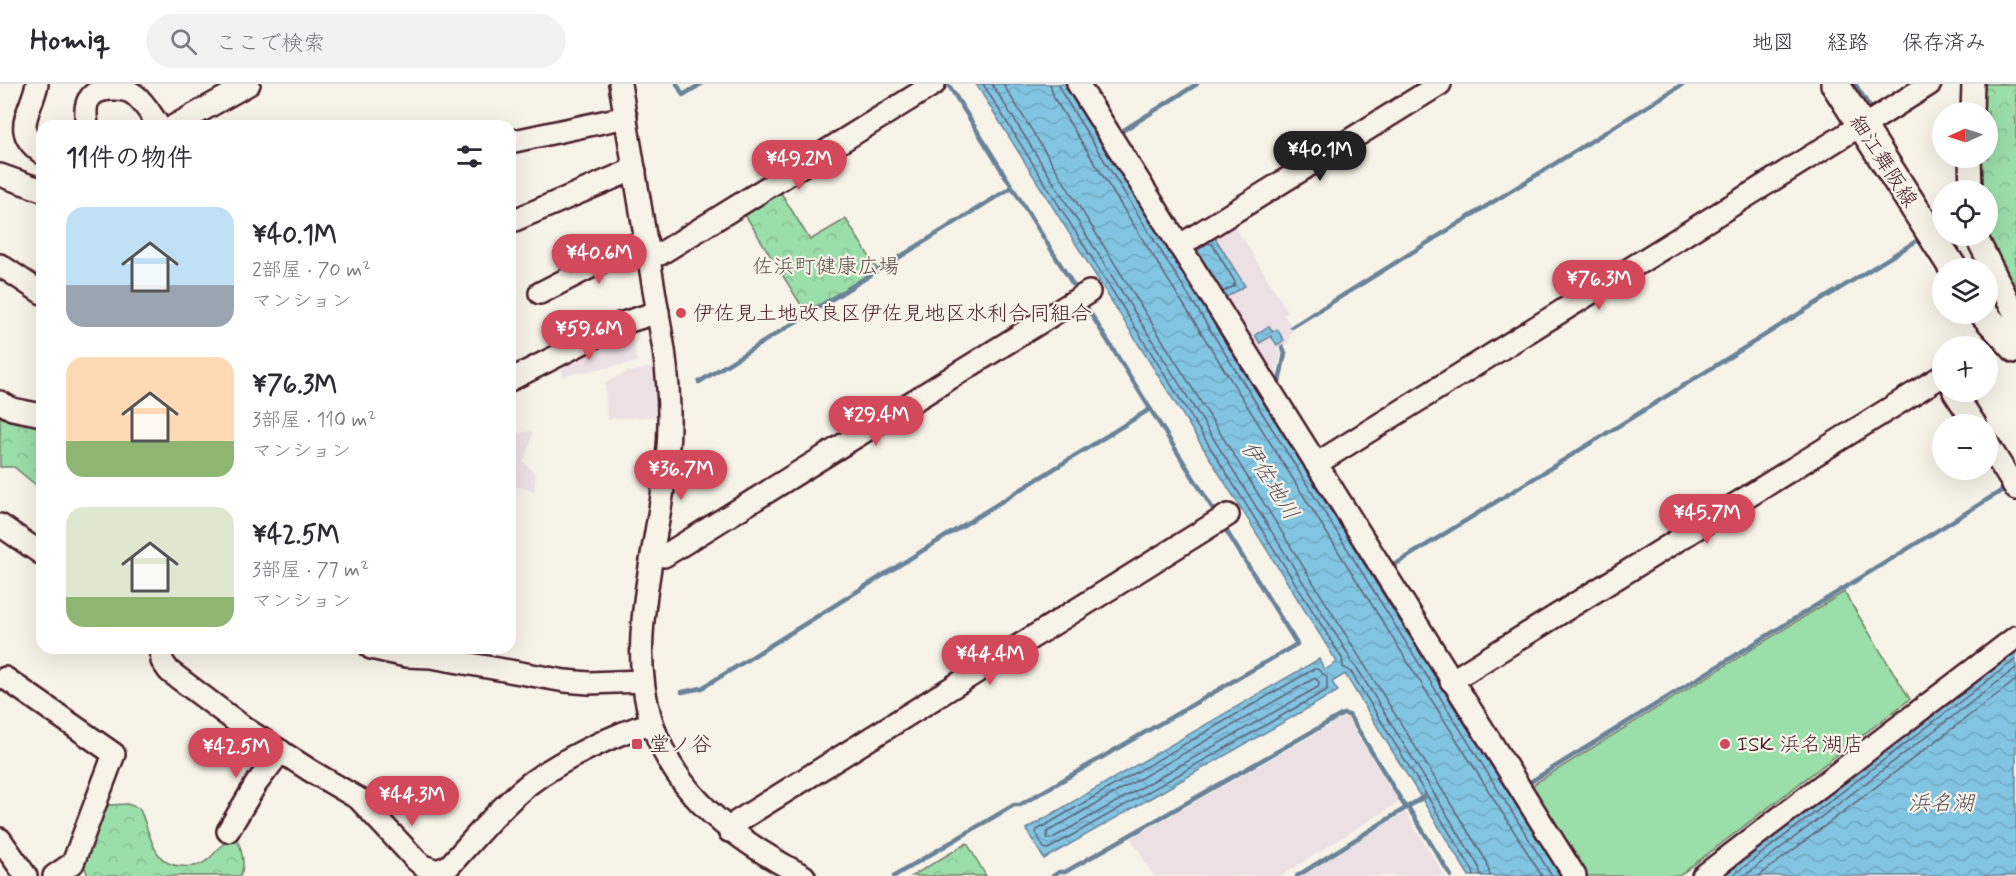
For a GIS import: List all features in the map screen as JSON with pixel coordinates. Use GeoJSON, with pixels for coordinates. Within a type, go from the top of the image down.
{"type":"FeatureCollection","features":[{"type":"Feature","properties":{"kind":"main road","name":"細江舞阪線"},"geometry":{"type":"LineString","coordinates":[[1834,84],[1947,258]]}},
{"type":"Feature","properties":{"kind":"street"},"geometry":{"type":"LineString","coordinates":[[36,148],[29,143],[24,127],[37,84]]}},
{"type":"Feature","properties":{"kind":"street"},"geometry":{"type":"LineString","coordinates":[[185,120],[249,84]]}},
{"type":"Feature","properties":{"kind":"street"},"geometry":{"type":"LineString","coordinates":[[620,84],[667,372],[669,416],[667,461],[642,638],[643,681],[652,723],[662,747],[685,786],[699,803],[729,831],[751,847],[804,876]]}},
{"type":"Feature","properties":{"kind":"street"},"geometry":{"type":"LineString","coordinates":[[540,293],[634,245],[660,254],[934,84]]}},
{"type":"Feature","properties":{"kind":"street"},"geometry":{"type":"LineString","coordinates":[[1078,84],[1575,876]]}},
{"type":"Feature","properties":{"kind":"street"},"geometry":{"type":"LineString","coordinates":[[1179,246],[1440,84]]}},
{"type":"Feature","properties":{"kind":"street"},"geometry":{"type":"LineString","coordinates":[[1316,464],[1930,84]]}},
{"type":"Feature","properties":{"kind":"street"},"geometry":{"type":"LineString","coordinates":[[1972,102],[1973,84]]}},
{"type":"Feature","properties":{"kind":"street"},"geometry":{"type":"LineString","coordinates":[[87,120],[87,104],[90,97],[102,90],[114,90],[126,91],[136,96],[154,120]]}},
{"type":"Feature","properties":{"kind":"street"},"geometry":{"type":"LineString","coordinates":[[516,141],[626,117]]}},
{"type":"Feature","properties":{"kind":"street"},"geometry":{"type":"LineString","coordinates":[[516,219],[625,173],[635,171]]}},
{"type":"Feature","properties":{"kind":"street"},"geometry":{"type":"LineString","coordinates":[[0,176],[36,188]]}},
{"type":"Feature","properties":{"kind":"street"},"geometry":{"type":"LineString","coordinates":[[1981,246],[2016,316],[2013,322],[1998,335]]}},
{"type":"Feature","properties":{"kind":"street"},"geometry":{"type":"LineString","coordinates":[[0,265],[36,289]]}},
{"type":"Feature","properties":{"kind":"street"},"geometry":{"type":"LineString","coordinates":[[653,554],[664,556],[1089,292]]}},
{"type":"Feature","properties":{"kind":"street"},"geometry":{"type":"LineString","coordinates":[[516,377],[620,324],[658,312]]}},
{"type":"Feature","properties":{"kind":"street"},"geometry":{"type":"LineString","coordinates":[[1451,681],[1932,382]]}},
{"type":"Feature","properties":{"kind":"street"},"geometry":{"type":"LineString","coordinates":[[0,402],[12,409],[36,414]]}},
{"type":"Feature","properties":{"kind":"street"},"geometry":{"type":"LineString","coordinates":[[1998,460],[2016,489]]}},
{"type":"Feature","properties":{"kind":"street"},"geometry":{"type":"LineString","coordinates":[[729,831],[738,820],[1228,515]]}},
{"type":"Feature","properties":{"kind":"street"},"geometry":{"type":"LineString","coordinates":[[0,525],[36,550]]}},
{"type":"Feature","properties":{"kind":"street"},"geometry":{"type":"LineString","coordinates":[[1703,876],[2016,637]]}},
{"type":"Feature","properties":{"kind":"street"},"geometry":{"type":"LineString","coordinates":[[161,654],[162,661],[169,671],[246,729],[359,799],[416,860],[423,866],[438,871],[449,866],[510,800],[551,769],[632,729],[652,723]]}},
{"type":"Feature","properties":{"kind":"street"},"geometry":{"type":"LineString","coordinates":[[396,654],[431,657],[577,683],[643,681]]}},
{"type":"Feature","properties":{"kind":"street"},"geometry":{"type":"LineString","coordinates":[[5,678],[114,754],[73,863],[54,876]]}},
{"type":"Feature","properties":{"kind":"street"},"geometry":{"type":"LineString","coordinates":[[228,831],[256,784],[281,751]]}},
{"type":"Feature","properties":{"kind":"street"},"geometry":{"type":"LineString","coordinates":[[0,839],[26,876]]}},
{"type":"Feature","properties":{"kind":"shaded area"},"geometry":{"type":"Polygon","coordinates":[[[1232,221],[1288,312],[1284,315],[1292,328],[1289,343],[1278,349],[1281,354],[1273,386],[1191,246],[1232,221]]]}},
{"type":"Feature","properties":{"kind":"shaded area"},"geometry":{"type":"Polygon","coordinates":[[[631,328],[637,362],[563,376],[561,362],[631,328]]]}},
{"type":"Feature","properties":{"kind":"shaded area"},"geometry":{"type":"Polygon","coordinates":[[[659,366],[662,416],[607,419],[605,383],[624,373],[659,366]]]}},
{"type":"Feature","properties":{"kind":"shaded area"},"geometry":{"type":"Polygon","coordinates":[[[532,431],[531,442],[523,462],[536,475],[534,491],[516,486],[516,433],[532,431]]]}},
{"type":"Feature","properties":{"kind":"shaded area"},"geometry":{"type":"Polygon","coordinates":[[[1343,718],[1347,718],[1399,802],[1281,876],[1154,876],[1131,838],[1343,718]]]}},
{"type":"Feature","properties":{"kind":"shaded area"},"geometry":{"type":"Polygon","coordinates":[[[1405,812],[1445,876],[1302,876],[1405,812]]]}},
{"type":"Feature","properties":{"kind":"green space"},"geometry":{"type":"Polygon","coordinates":[[[1980,84],[2016,84],[2016,300],[1998,265],[1998,258],[1994,258],[1988,246],[1998,246],[1998,180],[1978,180],[1977,168],[1998,168],[1998,102],[1979,102],[1980,84]]]}},
{"type":"Feature","properties":{"kind":"green space","name":"佐浜町健康広場"},"geometry":{"type":"Polygon","coordinates":[[[778,188],[810,240],[846,219],[877,269],[806,313],[742,210],[778,188]]]}},
{"type":"Feature","properties":{"kind":"green space"},"geometry":{"type":"Polygon","coordinates":[[[0,407],[36,417],[36,485],[14,467],[0,467],[0,407]]]}},
{"type":"Feature","properties":{"kind":"green space","name":"ISK 浜名湖店"},"geometry":{"type":"Polygon","coordinates":[[[1844,592],[1910,699],[1679,876],[1581,876],[1526,789],[1844,592]]]}},
{"type":"Feature","properties":{"kind":"green space"},"geometry":{"type":"Polygon","coordinates":[[[127,804],[139,808],[152,843],[162,859],[170,864],[186,867],[200,864],[231,838],[237,839],[243,858],[240,876],[88,876],[82,860],[101,808],[127,804]]]}},
{"type":"Feature","properties":{"kind":"green space"},"geometry":{"type":"Polygon","coordinates":[[[967,843],[986,876],[912,876],[967,843]]]}},
{"type":"Feature","properties":{"kind":"water","name":"伊佐地川"},"geometry":{"type":"Polygon","coordinates":[[[976,84],[1072,84],[1568,876],[1469,876],[1345,674],[1332,682],[1338,691],[1044,859],[1026,829],[1319,659],[1325,670],[1337,662],[976,84]]]}},
{"type":"Feature","properties":{"kind":"water"},"geometry":{"type":"Polygon","coordinates":[[[1212,233],[1245,286],[1220,301],[1191,246],[1212,233]]]}},
{"type":"Feature","properties":{"kind":"water"},"geometry":{"type":"Polygon","coordinates":[[[1269,326],[1273,332],[1277,329],[1284,340],[1277,345],[1271,336],[1260,343],[1255,335],[1269,326]]]}},
{"type":"Feature","properties":{"kind":"water","name":"浜名湖"},"geometry":{"type":"Polygon","coordinates":[[[2016,651],[2016,876],[1722,876],[2016,651]]]}},
{"type":"Feature","properties":{"kind":"waterway"},"geometry":{"type":"LineString","coordinates":[[677,84],[683,95],[701,84]]}},
{"type":"Feature","properties":{"kind":"waterway"},"geometry":{"type":"LineString","coordinates":[[948,84],[1077,291]]}},
{"type":"Feature","properties":{"kind":"waterway"},"geometry":{"type":"LineString","coordinates":[[1119,133],[1197,84]]}},
{"type":"Feature","properties":{"kind":"waterway"},"geometry":{"type":"LineString","coordinates":[[1292,327],[1683,84]]}},
{"type":"Feature","properties":{"kind":"waterway"},"geometry":{"type":"LineString","coordinates":[[1855,84],[1873,112]]}},
{"type":"Feature","properties":{"kind":"waterway"},"geometry":{"type":"LineString","coordinates":[[699,382],[1012,187]]}},
{"type":"Feature","properties":{"kind":"waterway"},"geometry":{"type":"LineString","coordinates":[[1391,567],[1918,240]]}},
{"type":"Feature","properties":{"kind":"waterway"},"geometry":{"type":"LineString","coordinates":[[1084,303],[1216,514]]}},
{"type":"Feature","properties":{"kind":"waterway"},"geometry":{"type":"LineString","coordinates":[[1278,387],[1285,353],[1282,347]]}},
{"type":"Feature","properties":{"kind":"waterway"},"geometry":{"type":"LineString","coordinates":[[682,692],[702,688],[1150,409]]}},
{"type":"Feature","properties":{"kind":"waterway"},"geometry":{"type":"LineString","coordinates":[[1527,784],[2006,488]]}},
{"type":"Feature","properties":{"kind":"waterway"},"geometry":{"type":"LineString","coordinates":[[894,876],[1297,644],[1224,527]]}},
{"type":"Feature","properties":{"kind":"waterway"},"geometry":{"type":"LineString","coordinates":[[1053,876],[1059,872],[1065,872],[1343,714],[1349,715],[1406,808]]}},
{"type":"Feature","properties":{"kind":"waterway"},"geometry":{"type":"LineString","coordinates":[[1297,876],[1425,796]]}},
{"type":"Feature","properties":{"kind":"waterway"},"geometry":{"type":"LineString","coordinates":[[1408,807],[1451,876]]}},
{"type":"Feature","properties":{"kind":"place","name":"伊佐見土地改良区伊佐見地区水利合同組合"},"geometry":{"type":"Point","coordinates":[681,313]}},
{"type":"Feature","properties":{"kind":"place","name":"堂ノ谷"},"geometry":{"type":"Point","coordinates":[637,744]}},
{"type":"Feature","properties":{"kind":"place","name":"ISK 浜名湖店"},"geometry":{"type":"Point","coordinates":[1725,744]}}]}
